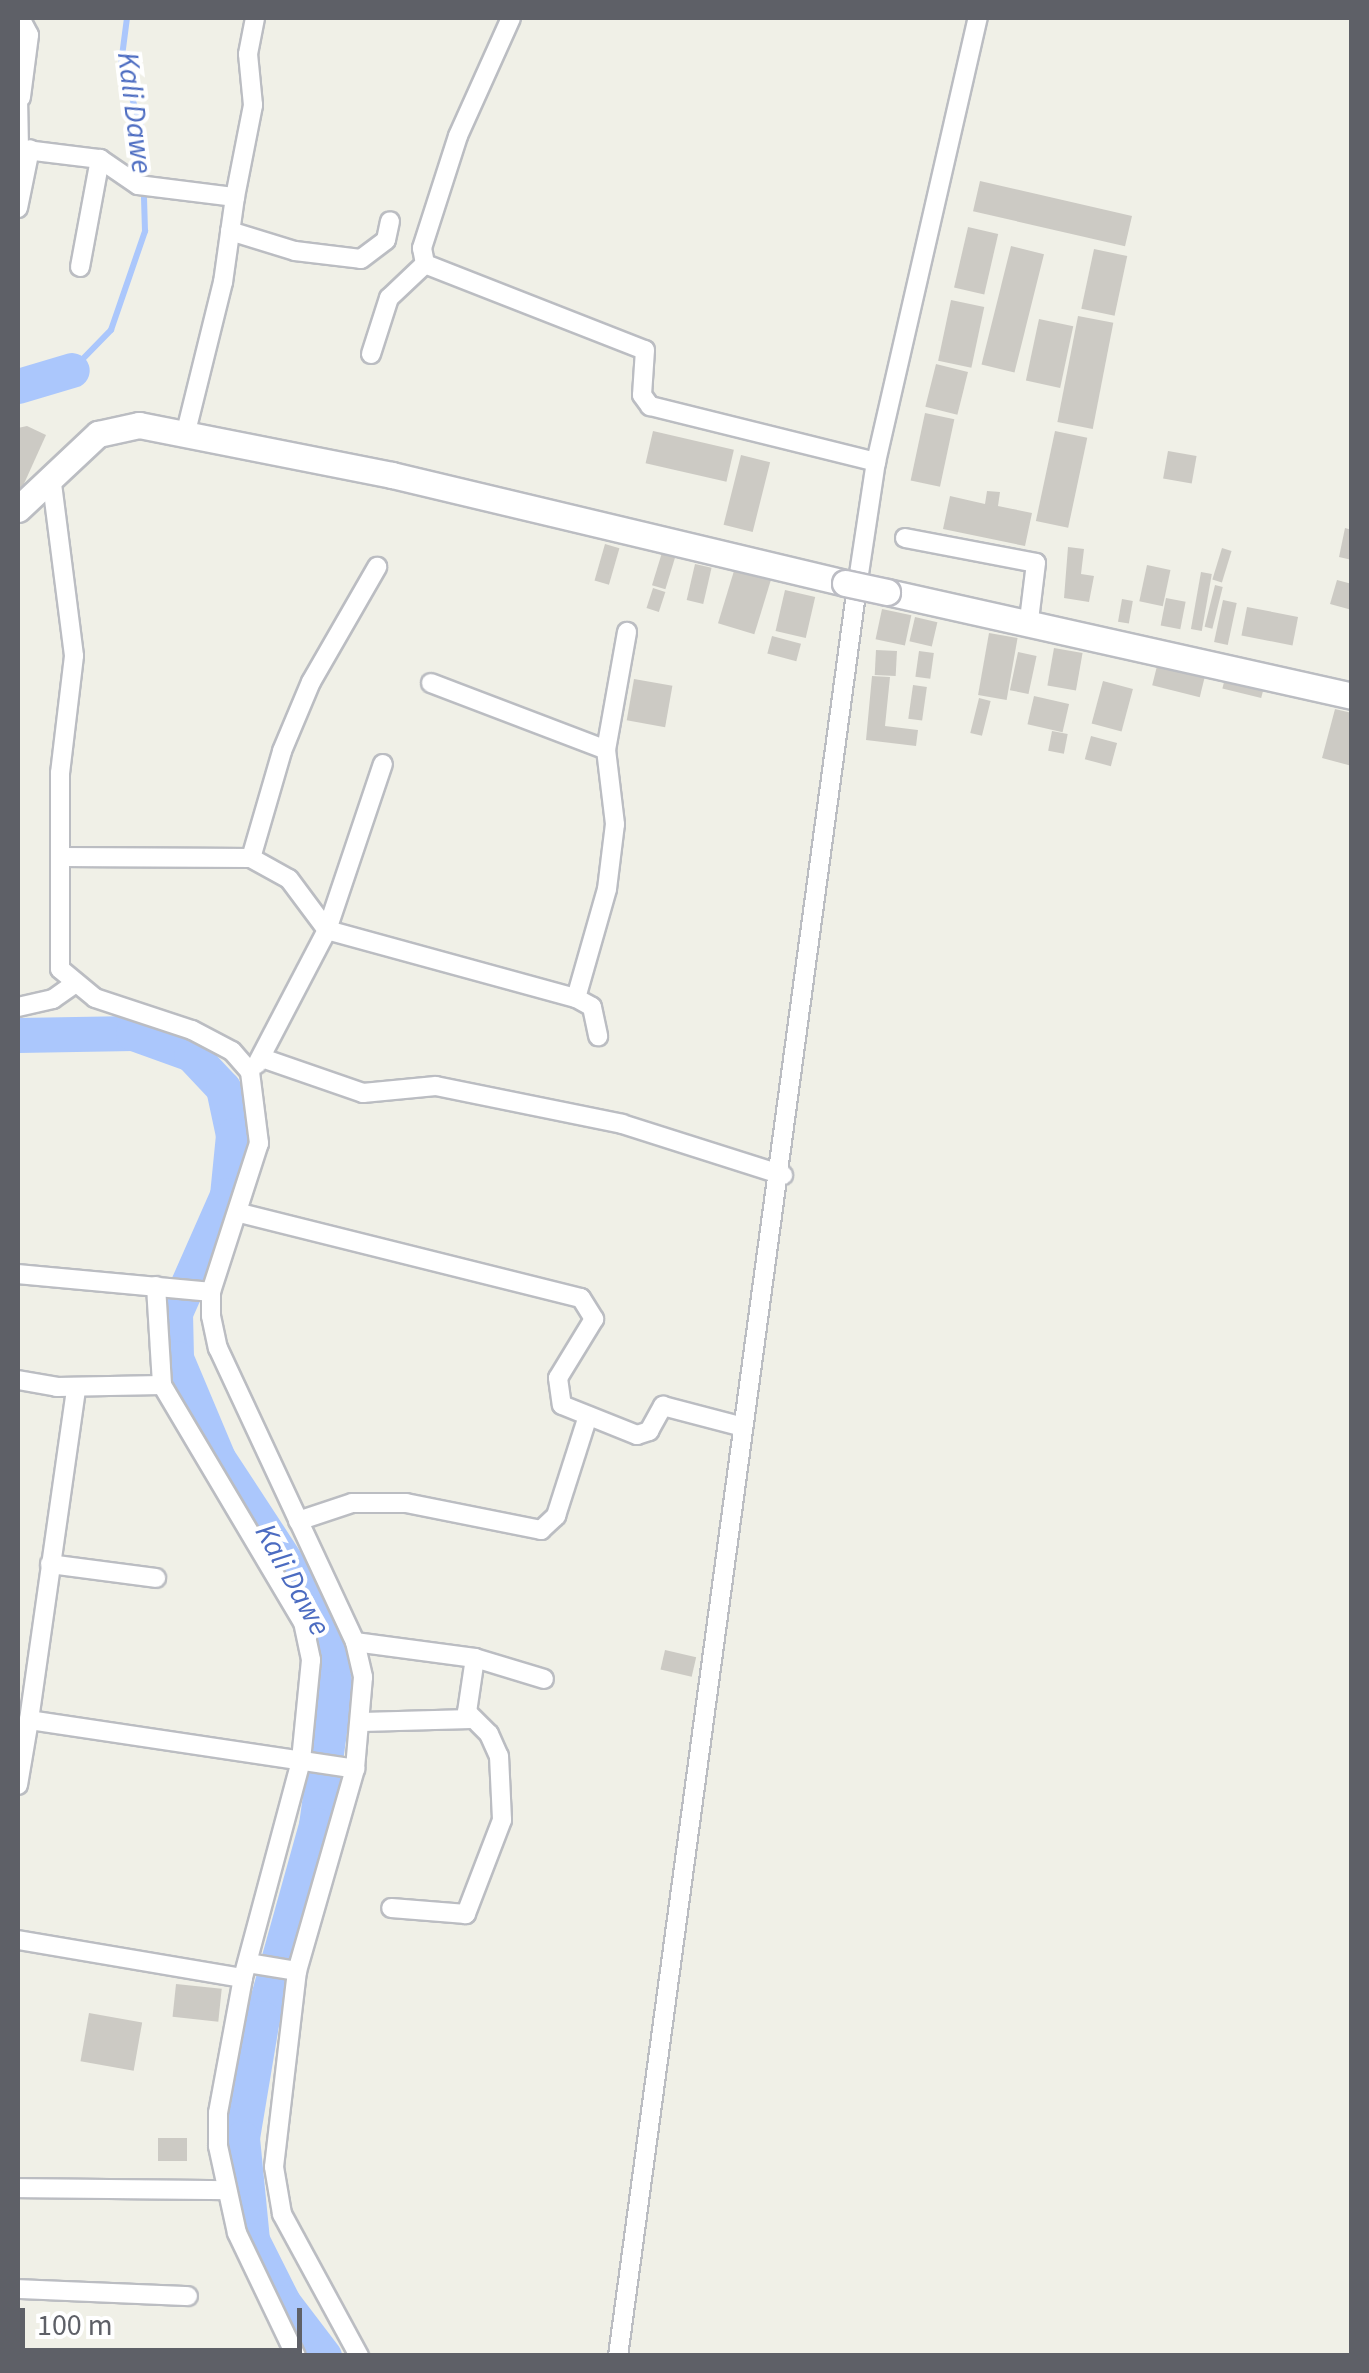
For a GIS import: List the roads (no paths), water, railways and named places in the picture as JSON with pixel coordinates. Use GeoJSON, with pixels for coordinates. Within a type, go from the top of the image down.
{"type":"FeatureCollection","features":[{"type":"Feature","properties":{"kind":"main road"},"geometry":{"type":"LineString","coordinates":[[18,509],[98,434],[119,426],[410,479],[845,583],[1029,620],[1352,696]]}},
{"type":"Feature","properties":{"kind":"street"},"geometry":{"type":"LineString","coordinates":[[18,208],[22,149],[19,97],[29,35],[20,18]]}},
{"type":"Feature","properties":{"kind":"street"},"geometry":{"type":"LineString","coordinates":[[186,436],[253,105],[248,54],[255,18]]}},
{"type":"Feature","properties":{"kind":"street"},"geometry":{"type":"LineString","coordinates":[[424,264],[422,248],[458,136],[510,18]]}},
{"type":"Feature","properties":{"kind":"street"},"geometry":{"type":"LineString","coordinates":[[618,2356],[743,1427],[783,1175],[876,462],[978,18]]}},
{"type":"Feature","properties":{"kind":"street"},"geometry":{"type":"LineString","coordinates":[[22,149],[100,159],[138,184],[235,197]]}},
{"type":"Feature","properties":{"kind":"street"},"geometry":{"type":"LineString","coordinates":[[80,266],[100,159]]}},
{"type":"Feature","properties":{"kind":"street"},"geometry":{"type":"LineString","coordinates":[[230,231],[295,251],[362,259],[386,240],[390,221]]}},
{"type":"Feature","properties":{"kind":"street"},"geometry":{"type":"LineString","coordinates":[[371,354],[389,298],[424,264]]}},
{"type":"Feature","properties":{"kind":"street"},"geometry":{"type":"LineString","coordinates":[[424,264],[645,350],[642,395],[650,406],[876,462]]}},
{"type":"Feature","properties":{"kind":"street"},"geometry":{"type":"LineString","coordinates":[[51,476],[74,656],[60,773],[57,954],[73,985],[192,1030],[256,1065],[363,1094],[436,1086],[622,1124],[783,1175]]}},
{"type":"Feature","properties":{"kind":"street"},"geometry":{"type":"LineString","coordinates":[[905,538],[1036,563],[1029,620]]}},
{"type":"Feature","properties":{"kind":"street"},"geometry":{"type":"LineString","coordinates":[[251,858],[282,751],[311,682],[377,567]]}},
{"type":"Feature","properties":{"kind":"street"},"geometry":{"type":"LineString","coordinates":[[576,998],[608,889],[615,824],[606,750],[627,632]]}},
{"type":"Feature","properties":{"kind":"street"},"geometry":{"type":"LineString","coordinates":[[431,684],[606,750]]}},
{"type":"Feature","properties":{"kind":"street"},"geometry":{"type":"LineString","coordinates":[[359,2356],[282,2214],[277,2192],[297,1971],[362,1722],[363,1677],[355,1642],[218,1348],[202,1292],[240,1213],[259,1142],[256,1065],[327,930],[383,764]]}},
{"type":"Feature","properties":{"kind":"street"},"geometry":{"type":"LineString","coordinates":[[60,856],[251,858],[289,879],[327,930],[576,998],[592,1007],[598,1036]]}},
{"type":"Feature","properties":{"kind":"street"},"geometry":{"type":"LineString","coordinates":[[18,1007],[41,1004],[73,985]]}},
{"type":"Feature","properties":{"kind":"street"},"geometry":{"type":"LineString","coordinates":[[240,1213],[580,1298],[594,1319],[556,1392],[562,1405],[637,1436],[648,1431],[663,1406],[743,1427]]}},
{"type":"Feature","properties":{"kind":"street"},"geometry":{"type":"LineString","coordinates":[[18,1274],[202,1292]]}},
{"type":"Feature","properties":{"kind":"street"},"geometry":{"type":"LineString","coordinates":[[163,1287],[162,1385],[304,1622],[311,1660],[310,1762],[246,1971],[218,2112],[225,2190],[236,2233],[296,2356]]}},
{"type":"Feature","properties":{"kind":"street"},"geometry":{"type":"LineString","coordinates":[[18,1380],[76,1388],[162,1385]]}},
{"type":"Feature","properties":{"kind":"street"},"geometry":{"type":"LineString","coordinates":[[18,1786],[76,1388]]}},
{"type":"Feature","properties":{"kind":"street"},"geometry":{"type":"LineString","coordinates":[[298,1521],[352,1504],[406,1503],[542,1530],[556,1516],[588,1416]]}},
{"type":"Feature","properties":{"kind":"street"},"geometry":{"type":"LineString","coordinates":[[50,1564],[156,1578]]}},
{"type":"Feature","properties":{"kind":"street"},"geometry":{"type":"LineString","coordinates":[[355,1642],[475,1658],[544,1679]]}},
{"type":"Feature","properties":{"kind":"street"},"geometry":{"type":"LineString","coordinates":[[391,1908],[462,1916],[478,1887],[502,1820],[496,1744],[471,1719],[467,1700],[475,1658]]}},
{"type":"Feature","properties":{"kind":"street"},"geometry":{"type":"LineString","coordinates":[[362,1722],[471,1719]]}},
{"type":"Feature","properties":{"kind":"street"},"geometry":{"type":"LineString","coordinates":[[30,1720],[348,1768]]}},
{"type":"Feature","properties":{"kind":"street"},"geometry":{"type":"LineString","coordinates":[[18,1940],[246,1971],[297,1971]]}},
{"type":"Feature","properties":{"kind":"street"},"geometry":{"type":"LineString","coordinates":[[18,2188],[225,2190]]}},
{"type":"Feature","properties":{"kind":"street"},"geometry":{"type":"LineString","coordinates":[[18,2290],[188,2296]]}},
{"type":"Feature","properties":{"kind":"waterway","name":"Kali Dawe"},"geometry":{"type":"LineString","coordinates":[[72,370],[111,330],[145,231],[142,129],[121,64],[127,18]]}},
{"type":"Feature","properties":{"kind":"waterway","name":"Kali Dawe"},"geometry":{"type":"LineString","coordinates":[[18,386],[72,370]]}},
{"type":"Feature","properties":{"kind":"waterway","name":"Kali Dawe"},"geometry":{"type":"LineString","coordinates":[[18,1035],[133,1033],[191,1054],[223,1088],[233,1135],[227,1195],[175,1313],[176,1358],[218,1458],[305,1591],[327,1637],[335,1688],[316,1825],[262,2018],[242,2138],[252,2240],[283,2302],[324,2356]]}}]}
